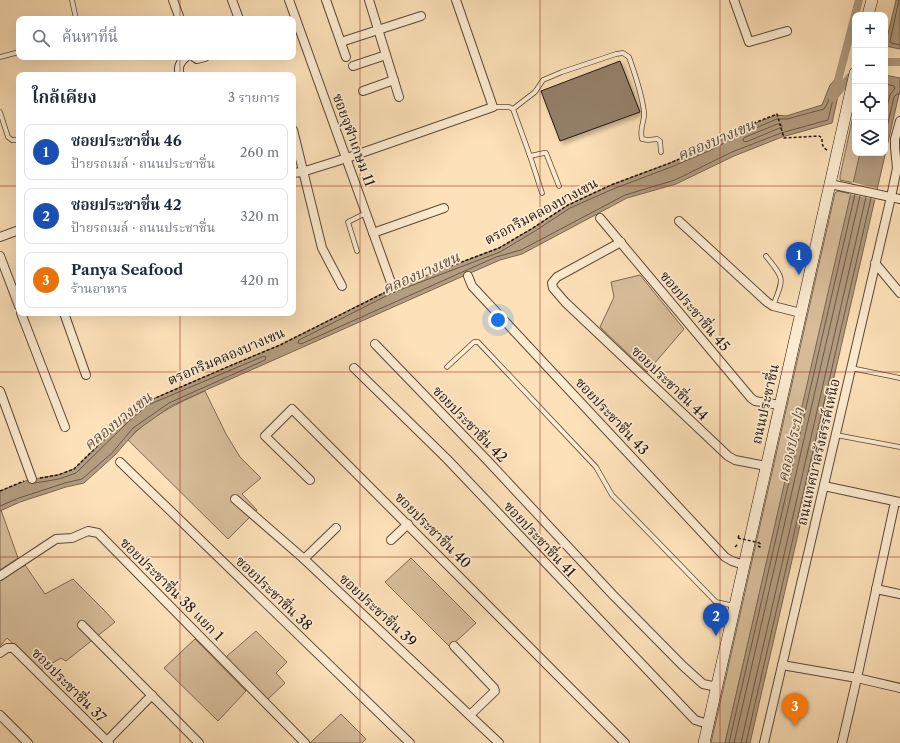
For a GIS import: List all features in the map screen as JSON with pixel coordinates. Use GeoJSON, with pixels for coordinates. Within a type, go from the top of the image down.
{"type":"FeatureCollection","features":[{"type":"Feature","properties":{"kind":"main road"},"geometry":{"type":"LineString","coordinates":[[869,12],[872,0]]}},
{"type":"Feature","properties":{"kind":"main road","name":"ถนนประชาชื่น"},"geometry":{"type":"LineString","coordinates":[[704,743],[853,84]]}},
{"type":"Feature","properties":{"kind":"street"},"geometry":{"type":"LineString","coordinates":[[173,0],[179,16]]}},
{"type":"Feature","properties":{"kind":"street"},"geometry":{"type":"LineString","coordinates":[[232,0],[238,16]]}},
{"type":"Feature","properties":{"kind":"street","name":"ซอยจุฬาเกษม 11"},"geometry":{"type":"LineString","coordinates":[[289,0],[293,16]]}},
{"type":"Feature","properties":{"kind":"street"},"geometry":{"type":"LineString","coordinates":[[326,0],[346,57]]}},
{"type":"Feature","properties":{"kind":"street"},"geometry":{"type":"LineString","coordinates":[[369,0],[399,97]]}},
{"type":"Feature","properties":{"kind":"street"},"geometry":{"type":"LineString","coordinates":[[296,173],[347,158],[493,107],[456,0]]}},
{"type":"Feature","properties":{"kind":"street"},"geometry":{"type":"LineString","coordinates":[[734,0],[749,42],[787,31]]}},
{"type":"Feature","properties":{"kind":"street"},"geometry":{"type":"LineString","coordinates":[[341,42],[421,16]]}},
{"type":"Feature","properties":{"kind":"street","name":"ซอยจุฬาเกษม 11"},"geometry":{"type":"LineString","coordinates":[[296,25],[347,158],[393,288]]}},
{"type":"Feature","properties":{"kind":"street"},"geometry":{"type":"LineString","coordinates":[[353,66],[386,55]]}},
{"type":"Feature","properties":{"kind":"street"},"geometry":{"type":"LineString","coordinates":[[180,72],[180,64],[183,60]]}},
{"type":"Feature","properties":{"kind":"street"},"geometry":{"type":"LineString","coordinates":[[363,91],[394,80]]}},
{"type":"Feature","properties":{"kind":"street","name":"ถนนเทศบาลรังสรรค์เหนือ"},"geometry":{"type":"LineString","coordinates":[[764,743],[875,263],[888,196],[898,167],[895,148],[897,129],[900,121]]}},
{"type":"Feature","properties":{"kind":"street"},"geometry":{"type":"LineString","coordinates":[[296,144],[322,248],[342,286]]}},
{"type":"Feature","properties":{"kind":"street"},"geometry":{"type":"LineString","coordinates":[[830,184],[900,199]]}},
{"type":"Feature","properties":{"kind":"street"},"geometry":{"type":"LineString","coordinates":[[373,233],[444,208]]}},
{"type":"Feature","properties":{"kind":"street","name":"ซอยประชาชื่น 45"},"geometry":{"type":"LineString","coordinates":[[600,218],[751,398],[755,401],[780,405]]}},
{"type":"Feature","properties":{"kind":"street"},"geometry":{"type":"LineString","coordinates":[[679,221],[767,302],[773,306],[801,313]]}},
{"type":"Feature","properties":{"kind":"street"},"geometry":{"type":"LineString","coordinates":[[0,237],[16,231]]}},
{"type":"Feature","properties":{"kind":"street","name":"ซอยประชาชื่น 44"},"geometry":{"type":"LineString","coordinates":[[621,242],[557,277],[552,282],[553,288],[565,302],[728,456],[735,460],[766,466]]}},
{"type":"Feature","properties":{"kind":"street"},"geometry":{"type":"LineString","coordinates":[[0,256],[16,298]]}},
{"type":"Feature","properties":{"kind":"street"},"geometry":{"type":"LineString","coordinates":[[875,263],[900,293]]}},
{"type":"Feature","properties":{"kind":"street","name":"ซอยประชาชื่น 43"},"geometry":{"type":"LineString","coordinates":[[468,276],[472,286],[726,557],[732,561],[744,565]]}},
{"type":"Feature","properties":{"kind":"street"},"geometry":{"type":"LineString","coordinates":[[23,316],[65,426]]}},
{"type":"Feature","properties":{"kind":"street"},"geometry":{"type":"LineString","coordinates":[[65,316],[86,375]]}},
{"type":"Feature","properties":{"kind":"street","name":"ซอยประชาชื่น 42"},"geometry":{"type":"LineString","coordinates":[[376,344],[613,595],[677,660],[703,684],[717,687]]}},
{"type":"Feature","properties":{"kind":"street","name":"ซอยประชาชื่น 41"},"geometry":{"type":"LineString","coordinates":[[354,368],[447,459],[695,720],[708,724]]}},
{"type":"Feature","properties":{"kind":"street"},"geometry":{"type":"LineString","coordinates":[[0,391],[32,479]]}},
{"type":"Feature","properties":{"kind":"street","name":"ซอยประชาชื่น 40"},"geometry":{"type":"LineString","coordinates":[[310,480],[265,436],[292,409],[625,743]]}},
{"type":"Feature","properties":{"kind":"street","name":"ซอยประชาชื่น 38"},"geometry":{"type":"LineString","coordinates":[[120,462],[410,743]]}},
{"type":"Feature","properties":{"kind":"street"},"geometry":{"type":"LineString","coordinates":[[824,486],[898,502],[876,589],[842,743]]}},
{"type":"Feature","properties":{"kind":"street","name":"ซอยประชาชื่น 39"},"geometry":{"type":"LineString","coordinates":[[235,498],[304,559],[499,743]]}},
{"type":"Feature","properties":{"kind":"street"},"geometry":{"type":"LineString","coordinates":[[391,540],[408,524]]}},
{"type":"Feature","properties":{"kind":"street"},"geometry":{"type":"LineString","coordinates":[[304,559],[336,528]]}},
{"type":"Feature","properties":{"kind":"street","name":"ซอยประชาชื่น 38 แยก 1"},"geometry":{"type":"LineString","coordinates":[[0,576],[56,539],[72,538],[88,531],[98,533],[305,743]]}},
{"type":"Feature","properties":{"kind":"street"},"geometry":{"type":"LineString","coordinates":[[876,589],[900,594]]}},
{"type":"Feature","properties":{"kind":"street"},"geometry":{"type":"LineString","coordinates":[[82,625],[198,743]]}},
{"type":"Feature","properties":{"kind":"street"},"geometry":{"type":"LineString","coordinates":[[454,646],[494,688],[495,691],[470,715]]}},
{"type":"Feature","properties":{"kind":"street","name":"ซอยประชาชื่น 37"},"geometry":{"type":"LineString","coordinates":[[0,653],[3,649],[9,647],[16,649],[108,742]]}},
{"type":"Feature","properties":{"kind":"street"},"geometry":{"type":"LineString","coordinates":[[782,665],[857,678],[900,688]]}},
{"type":"Feature","properties":{"kind":"street"},"geometry":{"type":"LineString","coordinates":[[108,742],[152,696]]}},
{"type":"Feature","properties":{"kind":"street"},"geometry":{"type":"LineString","coordinates":[[0,715],[28,743]]}},
{"type":"Feature","properties":{"kind":"lane"},"geometry":{"type":"LineString","coordinates":[[72,0],[75,16]]}},
{"type":"Feature","properties":{"kind":"lane"},"geometry":{"type":"LineString","coordinates":[[0,57],[16,53]]}},
{"type":"Feature","properties":{"kind":"lane"},"geometry":{"type":"LineString","coordinates":[[513,109],[535,92],[543,80],[562,72],[623,53],[629,57],[644,112],[644,118],[640,130],[642,139],[657,139],[660,141],[661,152]]}},
{"type":"Feature","properties":{"kind":"lane"},"geometry":{"type":"LineString","coordinates":[[493,107],[509,107],[513,109]]}},
{"type":"Feature","properties":{"kind":"lane"},"geometry":{"type":"LineString","coordinates":[[513,109],[542,193]]}},
{"type":"Feature","properties":{"kind":"lane"},"geometry":{"type":"LineString","coordinates":[[0,112],[8,137],[12,140],[16,140]]}},
{"type":"Feature","properties":{"kind":"lane"},"geometry":{"type":"LineString","coordinates":[[530,156],[544,153],[546,154],[558,186]]}},
{"type":"Feature","properties":{"kind":"lane"},"geometry":{"type":"LineString","coordinates":[[357,251],[348,222],[366,213]]}},
{"type":"Feature","properties":{"kind":"lane"},"geometry":{"type":"LineString","coordinates":[[766,256],[781,277],[781,284],[773,306]]}},
{"type":"Feature","properties":{"kind":"lane"},"geometry":{"type":"LineString","coordinates":[[447,367],[474,342],[478,342],[595,466],[612,495],[716,602],[734,606]]}},
{"type":"Feature","properties":{"kind":"lane"},"geometry":{"type":"LineString","coordinates":[[851,368],[900,378]]}},
{"type":"Feature","properties":{"kind":"lane"},"geometry":{"type":"LineString","coordinates":[[836,435],[900,447]]}},
{"type":"Feature","properties":{"kind":"path","name":"ตรอกริมคลองบางเขน"},"geometry":{"type":"LineString","coordinates":[[0,491],[32,479],[58,475],[74,469],[125,419],[146,402],[232,364],[280,345],[393,288],[499,248],[568,205],[611,185],[710,146],[736,130],[777,114],[784,138],[819,136],[822,138],[823,148],[827,150]]}},
{"type":"Feature","properties":{"kind":"path"},"geometry":{"type":"LineString","coordinates":[[735,547],[738,545],[740,535],[739,535],[738,538],[760,543]]}},
{"type":"Feature","properties":{"kind":"shaded area"},"geometry":{"type":"Polygon","coordinates":[[[852,121],[852,156],[860,156],[854,183],[840,180],[852,121]]]}},
{"type":"Feature","properties":{"kind":"shaded area"},"geometry":{"type":"Polygon","coordinates":[[[838,191],[851,194],[851,196],[725,743],[711,743],[835,193],[838,191]]]}},
{"type":"Feature","properties":{"kind":"shaded area"},"geometry":{"type":"Polygon","coordinates":[[[640,275],[684,329],[647,372],[600,327],[614,297],[611,282],[640,275]]]}},
{"type":"Feature","properties":{"kind":"shaded area"},"geometry":{"type":"Polygon","coordinates":[[[205,391],[226,434],[240,457],[261,478],[242,494],[257,510],[228,539],[128,440],[145,424],[164,411],[205,391]]]}},
{"type":"Feature","properties":{"kind":"shaded area"},"geometry":{"type":"Polygon","coordinates":[[[1,510],[18,558],[0,570],[0,511],[1,510]]]}},
{"type":"Feature","properties":{"kind":"shaded area"},"geometry":{"type":"Polygon","coordinates":[[[411,558],[476,623],[450,647],[385,582],[411,558]]]}},
{"type":"Feature","properties":{"kind":"shaded area"},"geometry":{"type":"Polygon","coordinates":[[[25,565],[45,594],[73,579],[115,622],[66,661],[61,658],[41,670],[7,638],[0,646],[0,581],[25,565]]]}},
{"type":"Feature","properties":{"kind":"shaded area"},"geometry":{"type":"Polygon","coordinates":[[[256,631],[287,662],[276,673],[285,683],[268,699],[226,657],[256,631]]]}},
{"type":"Feature","properties":{"kind":"shaded area"},"geometry":{"type":"Polygon","coordinates":[[[195,639],[246,691],[218,721],[164,668],[195,639]]]}},
{"type":"Feature","properties":{"kind":"shaded area"},"geometry":{"type":"Polygon","coordinates":[[[341,714],[366,739],[362,743],[310,743],[341,714]]]}},
{"type":"Feature","properties":{"kind":"water"},"geometry":{"type":"Polygon","coordinates":[[[896,0],[900,0],[900,49],[888,47],[888,33],[896,0]]]}},
{"type":"Feature","properties":{"kind":"water"},"geometry":{"type":"Polygon","coordinates":[[[844,69],[832,123],[782,137],[734,156],[676,184],[627,198],[522,254],[500,260],[171,406],[136,431],[115,455],[84,483],[66,487],[20,502],[0,511],[0,491],[28,480],[58,475],[74,469],[125,419],[146,402],[280,345],[393,288],[499,248],[568,205],[611,185],[670,163],[710,146],[737,131],[776,115],[786,116],[822,105],[830,85],[844,69]]]}},
{"type":"Feature","properties":{"kind":"water"},"geometry":{"type":"Polygon","coordinates":[[[888,76],[900,78],[900,90],[888,142],[888,76]]]}},
{"type":"Feature","properties":{"kind":"water"},"geometry":{"type":"Polygon","coordinates":[[[859,156],[885,156],[750,743],[725,743],[859,156]]]}},
{"type":"Feature","properties":{"kind":"pier"},"geometry":{"type":"Polygon","coordinates":[[[852,182],[879,189],[877,200],[849,194],[852,182]]]}},
{"type":"Feature","properties":{"kind":"building"},"geometry":{"type":"Polygon","coordinates":[[[620,61],[640,112],[560,141],[541,91],[620,61]]]}},
{"type":"Feature","properties":{"kind":"waterway"},"geometry":{"type":"LineString","coordinates":[[856,12],[859,0]]}},
{"type":"Feature","properties":{"kind":"waterway"},"geometry":{"type":"LineString","coordinates":[[837,84],[852,26]]}},
{"type":"Feature","properties":{"kind":"waterway","name":"คลองบางเขน"},"geometry":{"type":"LineString","coordinates":[[888,62],[900,62]]}},
{"type":"Feature","properties":{"kind":"waterway","name":"คลองบางเขน"},"geometry":{"type":"LineString","coordinates":[[833,98],[852,76]]}},
{"type":"Feature","properties":{"kind":"place","name":"ซอยประชาชื่น 46"},"geometry":{"type":"Point","coordinates":[799,275]}},
{"type":"Feature","properties":{"kind":"place","name":"ซอยประชาชื่น 42"},"geometry":{"type":"Point","coordinates":[716,636]}},
{"type":"Feature","properties":{"kind":"place","name":"Panya Seafood"},"geometry":{"type":"Point","coordinates":[795,726]}},
{"type":"Feature","properties":{"kind":"water label","name":"คลองประปา"},"geometry":{"type":"Point","coordinates":[791,445]}}]}
